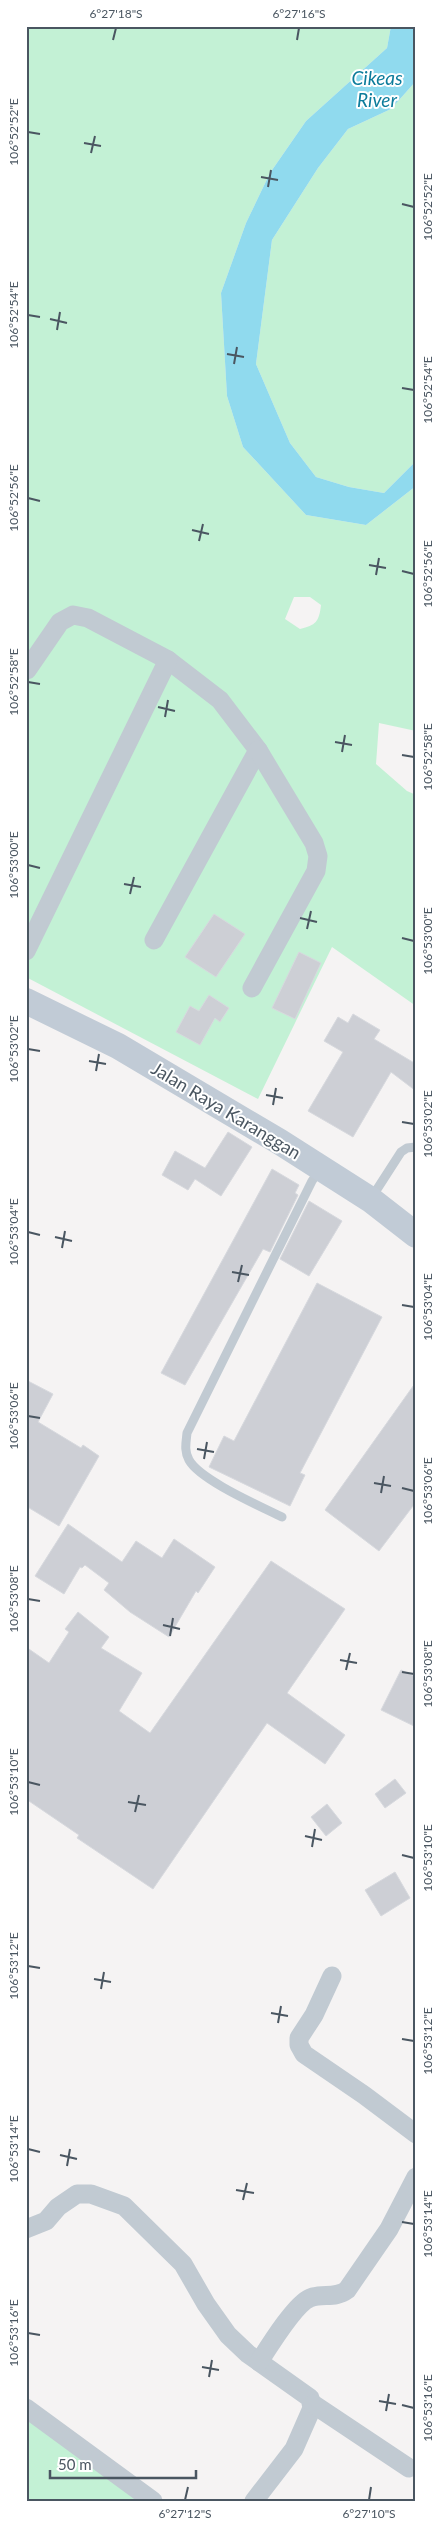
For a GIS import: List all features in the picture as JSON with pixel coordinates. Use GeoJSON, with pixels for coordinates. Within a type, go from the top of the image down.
{"type":"FeatureCollection","features":[{"type":"Feature","properties":{"kind":"street"},"geometry":{"type":"LineString","coordinates":[[27,670],[60,622],[73,616],[88,618],[168,660],[220,700],[258,750],[314,843],[318,856],[316,871],[252,988]]}},
{"type":"Feature","properties":{"kind":"street"},"geometry":{"type":"LineString","coordinates":[[26,952],[168,660]]}},
{"type":"Feature","properties":{"kind":"street"},"geometry":{"type":"LineString","coordinates":[[154,940],[258,750]]}},
{"type":"Feature","properties":{"kind":"street","name":"Jalan Raya Karanggan"},"geometry":{"type":"LineString","coordinates":[[26,1001],[118,1046],[371,1200],[416,1236]]}},
{"type":"Feature","properties":{"kind":"street"},"geometry":{"type":"LineString","coordinates":[[332,1976],[314,2015],[301,2033],[299,2045],[304,2054],[364,2095],[416,2134]]}},
{"type":"Feature","properties":{"kind":"street"},"geometry":{"type":"LineString","coordinates":[[259,2362],[289,2318],[306,2300],[311,2297],[340,2295],[347,2290],[389,2229],[415,2178]]}},
{"type":"Feature","properties":{"kind":"street"},"geometry":{"type":"LineString","coordinates":[[26,2229],[46,2221],[58,2207],[77,2194],[91,2194],[124,2206],[183,2264],[206,2304],[228,2335],[259,2362],[306,2394],[313,2404],[409,2468]]}},
{"type":"Feature","properties":{"kind":"street"},"geometry":{"type":"LineString","coordinates":[[254,2501],[294,2449],[313,2404]]}},
{"type":"Feature","properties":{"kind":"street"},"geometry":{"type":"LineString","coordinates":[[26,2408],[153,2501]]}},
{"type":"Feature","properties":{"kind":"lane"},"geometry":{"type":"LineString","coordinates":[[371,1200],[401,1152],[407,1148],[416,1147]]}},
{"type":"Feature","properties":{"kind":"lane"},"geometry":{"type":"LineString","coordinates":[[282,1517],[199,1473],[189,1460],[185,1446],[192,1425],[312,1181],[321,1169]]}},
{"type":"Feature","properties":{"kind":"green space"},"geometry":{"type":"Polygon","coordinates":[[[26,26],[391,26],[387,48],[306,121],[270,173],[246,223],[221,293],[227,396],[243,447],[306,515],[366,525],[416,486],[416,731],[379,723],[376,764],[407,791],[416,795],[416,1006],[332,947],[258,1099],[26,977],[26,26]],[[294,597],[285,619],[300,629],[310,626],[318,619],[321,605],[310,597],[294,597]]]}},
{"type":"Feature","properties":{"kind":"green space"},"geometry":{"type":"Polygon","coordinates":[[[416,81],[416,461],[384,493],[349,487],[316,477],[290,443],[256,364],[272,240],[318,168],[348,129],[391,109],[416,81]]]}},
{"type":"Feature","properties":{"kind":"green space"},"geometry":{"type":"Polygon","coordinates":[[[26,2407],[154,2501],[26,2501],[26,2407]]]}},
{"type":"Feature","properties":{"kind":"water","name":"Cikeas River"},"geometry":{"type":"Polygon","coordinates":[[[391,26],[416,26],[416,81],[391,109],[348,129],[318,168],[272,240],[256,364],[290,443],[316,477],[349,487],[384,493],[416,461],[416,486],[366,525],[306,515],[243,447],[227,396],[221,293],[246,223],[270,173],[306,121],[387,48],[391,26]]]}},
{"type":"Feature","properties":{"kind":"building"},"geometry":{"type":"Polygon","coordinates":[[[214,914],[245,934],[216,977],[185,957],[214,914]]]}},
{"type":"Feature","properties":{"kind":"building"},"geometry":{"type":"Polygon","coordinates":[[[299,952],[321,963],[295,1019],[272,1008],[299,952]]]}},
{"type":"Feature","properties":{"kind":"building"},"geometry":{"type":"Polygon","coordinates":[[[209,995],[229,1008],[220,1022],[215,1018],[200,1045],[176,1032],[190,1006],[199,1011],[209,995]]]}},
{"type":"Feature","properties":{"kind":"building"},"geometry":{"type":"Polygon","coordinates":[[[353,1014],[380,1030],[374,1039],[416,1064],[416,1091],[391,1072],[353,1137],[308,1111],[343,1052],[324,1041],[338,1017],[348,1023],[353,1014]]]}},
{"type":"Feature","properties":{"kind":"building"},"geometry":{"type":"Polygon","coordinates":[[[228,1132],[252,1147],[221,1196],[195,1179],[188,1190],[162,1175],[175,1151],[205,1168],[228,1132]]]}},
{"type":"Feature","properties":{"kind":"building"},"geometry":{"type":"Polygon","coordinates":[[[272,1169],[299,1185],[295,1193],[298,1195],[270,1252],[263,1249],[185,1385],[161,1373],[272,1169]]]}},
{"type":"Feature","properties":{"kind":"building"},"geometry":{"type":"Polygon","coordinates":[[[309,1201],[342,1221],[309,1276],[280,1259],[309,1201]]]}},
{"type":"Feature","properties":{"kind":"building"},"geometry":{"type":"Polygon","coordinates":[[[317,1283],[382,1317],[300,1473],[305,1475],[290,1506],[209,1467],[224,1436],[234,1441],[317,1283]]]}},
{"type":"Feature","properties":{"kind":"building"},"geometry":{"type":"Polygon","coordinates":[[[26,1380],[53,1394],[38,1422],[81,1448],[83,1445],[99,1456],[59,1526],[26,1506],[26,1380]]]}},
{"type":"Feature","properties":{"kind":"building"},"geometry":{"type":"Polygon","coordinates":[[[416,1382],[416,1502],[379,1551],[325,1510],[416,1382]]]}},
{"type":"Feature","properties":{"kind":"building"},"geometry":{"type":"Polygon","coordinates":[[[68,1524],[122,1562],[136,1541],[162,1558],[174,1539],[215,1567],[198,1593],[196,1591],[169,1637],[130,1612],[104,1590],[109,1583],[85,1565],[82,1568],[80,1567],[64,1594],[35,1576],[68,1524]]]}},
{"type":"Feature","properties":{"kind":"building"},"geometry":{"type":"Polygon","coordinates":[[[271,1561],[345,1609],[287,1693],[345,1735],[325,1764],[267,1723],[153,1889],[77,1838],[79,1835],[26,1799],[26,1647],[49,1663],[69,1632],[65,1629],[78,1612],[109,1637],[101,1648],[142,1673],[119,1711],[150,1733],[271,1561]]]}},
{"type":"Feature","properties":{"kind":"building"},"geometry":{"type":"Polygon","coordinates":[[[401,1670],[416,1677],[416,1727],[381,1710],[401,1670]]]}},
{"type":"Feature","properties":{"kind":"building"},"geometry":{"type":"Polygon","coordinates":[[[395,1779],[406,1793],[385,1808],[375,1794],[395,1779]]]}},
{"type":"Feature","properties":{"kind":"building"},"geometry":{"type":"Polygon","coordinates":[[[327,1804],[342,1823],[326,1836],[311,1817],[327,1804]]]}},
{"type":"Feature","properties":{"kind":"building"},"geometry":{"type":"Polygon","coordinates":[[[395,1872],[410,1898],[381,1916],[365,1890],[395,1872]]]}}]}
